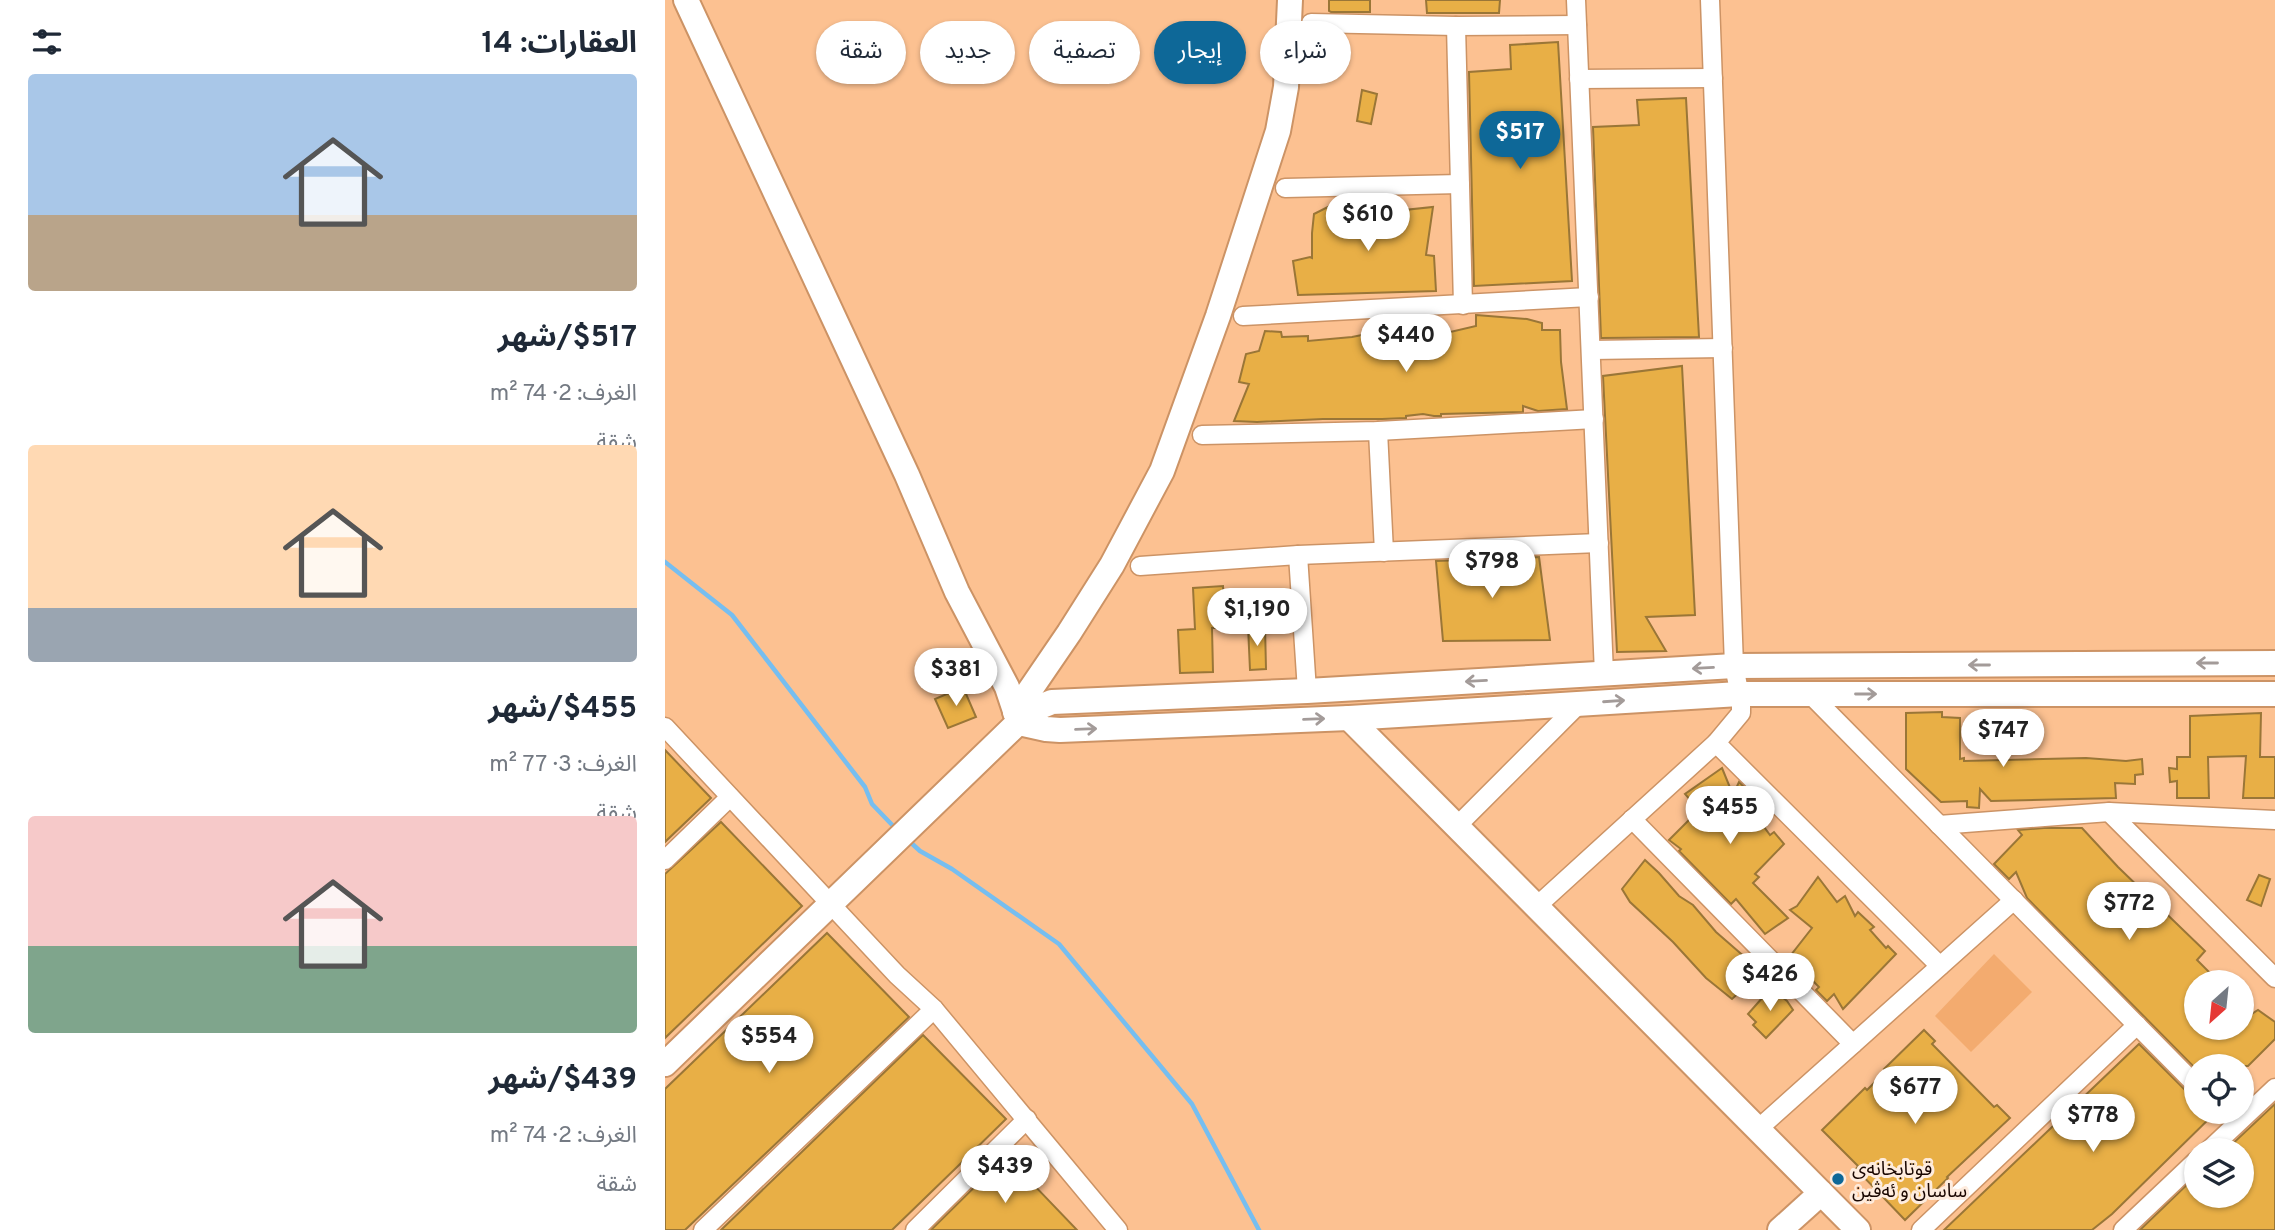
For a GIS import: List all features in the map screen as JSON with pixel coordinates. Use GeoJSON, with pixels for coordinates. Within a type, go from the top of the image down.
{"type":"FeatureCollection","features":[{"type":"Feature","properties":{"kind":"street"},"geometry":{"type":"LineString","coordinates":[[686,0],[901,462],[957,592],[1007,687],[1017,717],[1046,730],[1349,718],[1739,694],[2275,694]]}},
{"type":"Feature","properties":{"kind":"street"},"geometry":{"type":"LineString","coordinates":[[665,1064],[891,846],[1017,717],[1108,571],[1162,471],[1218,316],[1278,131],[1286,87],[1290,0]]}},
{"type":"Feature","properties":{"kind":"street"},"geometry":{"type":"LineString","coordinates":[[1576,0],[1604,674]]}},
{"type":"Feature","properties":{"kind":"street"},"geometry":{"type":"LineString","coordinates":[[1537,906],[1716,743],[1739,717],[1741,708],[1734,666],[1710,0]]}},
{"type":"Feature","properties":{"kind":"street"},"geometry":{"type":"LineString","coordinates":[[1351,24],[1577,25]]}},
{"type":"Feature","properties":{"kind":"street"},"geometry":{"type":"LineString","coordinates":[[1456,26],[1462,305]]}},
{"type":"Feature","properties":{"kind":"street"},"geometry":{"type":"LineString","coordinates":[[1579,79],[1713,78]]}},
{"type":"Feature","properties":{"kind":"street"},"geometry":{"type":"LineString","coordinates":[[1285,188],[1460,184]]}},
{"type":"Feature","properties":{"kind":"street"},"geometry":{"type":"LineString","coordinates":[[1243,316],[1589,297]]}},
{"type":"Feature","properties":{"kind":"street"},"geometry":{"type":"LineString","coordinates":[[1591,350],[1723,348]]}},
{"type":"Feature","properties":{"kind":"street"},"geometry":{"type":"LineString","coordinates":[[1202,435],[1378,430],[1594,419]]}},
{"type":"Feature","properties":{"kind":"street"},"geometry":{"type":"LineString","coordinates":[[1378,430],[1384,552]]}},
{"type":"Feature","properties":{"kind":"street"},"geometry":{"type":"LineString","coordinates":[[1140,566],[1298,555],[1599,543]]}},
{"type":"Feature","properties":{"kind":"street"},"geometry":{"type":"LineString","coordinates":[[1298,555],[1307,691]]}},
{"type":"Feature","properties":{"kind":"street"},"geometry":{"type":"LineString","coordinates":[[1017,717],[1052,702],[1307,691],[1734,666],[2275,663]]}},
{"type":"Feature","properties":{"kind":"street"},"geometry":{"type":"LineString","coordinates":[[1810,694],[2184,1073]]}},
{"type":"Feature","properties":{"kind":"street"},"geometry":{"type":"LineString","coordinates":[[1458,826],[1579,704]]}},
{"type":"Feature","properties":{"kind":"street"},"geometry":{"type":"LineString","coordinates":[[1349,718],[1858,1230]]}},
{"type":"Feature","properties":{"kind":"street"},"geometry":{"type":"LineString","coordinates":[[665,727],[897,975],[934,1009],[1118,1230]]}},
{"type":"Feature","properties":{"kind":"street"},"geometry":{"type":"LineString","coordinates":[[1716,743],[1940,966]]}},
{"type":"Feature","properties":{"kind":"street"},"geometry":{"type":"LineString","coordinates":[[665,860],[730,797]]}},
{"type":"Feature","properties":{"kind":"street"},"geometry":{"type":"LineString","coordinates":[[1939,825],[2109,812],[2275,820]]}},
{"type":"Feature","properties":{"kind":"street"},"geometry":{"type":"LineString","coordinates":[[2109,812],[2275,978]]}},
{"type":"Feature","properties":{"kind":"street"},"geometry":{"type":"LineString","coordinates":[[1632,819],[1853,1044]]}},
{"type":"Feature","properties":{"kind":"street"},"geometry":{"type":"LineString","coordinates":[[1758,1129],[2014,900]]}},
{"type":"Feature","properties":{"kind":"street"},"geometry":{"type":"LineString","coordinates":[[703,1230],[934,1009]]}},
{"type":"Feature","properties":{"kind":"street"},"geometry":{"type":"LineString","coordinates":[[1921,1230],[2137,1025]]}},
{"type":"Feature","properties":{"kind":"street"},"geometry":{"type":"LineString","coordinates":[[2222,1138],[2275,1088]]}},
{"type":"Feature","properties":{"kind":"street"},"geometry":{"type":"LineString","coordinates":[[915,1230],[1027,1119]]}},
{"type":"Feature","properties":{"kind":"street"},"geometry":{"type":"LineString","coordinates":[[2123,1230],[2184,1172]]}},
{"type":"Feature","properties":{"kind":"street"},"geometry":{"type":"LineString","coordinates":[[1780,1230],[1821,1193]]}},
{"type":"Feature","properties":{"kind":"shaded area"},"geometry":{"type":"Polygon","coordinates":[[[1994,954],[2032,992],[1971,1052],[1935,1016],[1994,954]]]}},
{"type":"Feature","properties":{"kind":"building"},"geometry":{"type":"Polygon","coordinates":[[[1329,0],[1370,0],[1370,12],[1331,12],[1329,0]]]}},
{"type":"Feature","properties":{"kind":"building"},"geometry":{"type":"Polygon","coordinates":[[[1426,0],[1500,0],[1499,13],[1427,13],[1426,0]]]}},
{"type":"Feature","properties":{"kind":"building"},"geometry":{"type":"Polygon","coordinates":[[[1558,42],[1572,281],[1474,286],[1469,72],[1511,69],[1510,45],[1558,42]]]}},
{"type":"Feature","properties":{"kind":"building"},"geometry":{"type":"Polygon","coordinates":[[[1362,90],[1377,94],[1371,124],[1357,121],[1362,90]]]}},
{"type":"Feature","properties":{"kind":"building"},"geometry":{"type":"Polygon","coordinates":[[[1686,98],[1699,337],[1601,338],[1593,127],[1639,125],[1637,100],[1686,98]]]}},
{"type":"Feature","properties":{"kind":"building"},"geometry":{"type":"Polygon","coordinates":[[[1336,200],[1349,201],[1347,216],[1433,207],[1426,255],[1434,256],[1436,291],[1298,295],[1293,261],[1312,258],[1314,214],[1336,203],[1336,200]]]}},
{"type":"Feature","properties":{"kind":"building"},"geometry":{"type":"Polygon","coordinates":[[[1476,315],[1527,319],[1542,323],[1542,330],[1560,330],[1567,409],[1538,411],[1523,406],[1523,412],[1441,416],[1423,414],[1382,419],[1234,421],[1249,384],[1239,382],[1246,354],[1259,351],[1265,331],[1281,332],[1282,337],[1308,336],[1308,341],[1352,337],[1372,331],[1400,331],[1429,337],[1476,326],[1476,315]]]}},
{"type":"Feature","properties":{"kind":"building"},"geometry":{"type":"Polygon","coordinates":[[[1682,366],[1695,615],[1646,617],[1666,651],[1617,652],[1603,376],[1682,366]]]}},
{"type":"Feature","properties":{"kind":"building"},"geometry":{"type":"Polygon","coordinates":[[[1539,557],[1550,640],[1443,641],[1436,561],[1539,557]]]}},
{"type":"Feature","properties":{"kind":"building"},"geometry":{"type":"Polygon","coordinates":[[[1223,586],[1225,628],[1212,628],[1213,672],[1180,673],[1178,630],[1195,629],[1193,588],[1223,586]]]}},
{"type":"Feature","properties":{"kind":"building"},"geometry":{"type":"Polygon","coordinates":[[[1248,626],[1265,626],[1266,669],[1250,670],[1248,626]]]}},
{"type":"Feature","properties":{"kind":"building"},"geometry":{"type":"Polygon","coordinates":[[[963,687],[976,717],[948,728],[935,699],[963,687]]]}},
{"type":"Feature","properties":{"kind":"building"},"geometry":{"type":"Polygon","coordinates":[[[1942,712],[1942,717],[1960,718],[1960,759],[1964,758],[1964,761],[2142,759],[2143,774],[2135,775],[2135,784],[2115,783],[2116,798],[1991,801],[1980,789],[1979,808],[1967,807],[1967,801],[1941,802],[1906,769],[1906,713],[1942,712]]]}},
{"type":"Feature","properties":{"kind":"building"},"geometry":{"type":"Polygon","coordinates":[[[2261,713],[2260,757],[2275,757],[2275,798],[2243,798],[2246,756],[2208,757],[2209,798],[2177,798],[2177,781],[2170,782],[2169,768],[2177,769],[2177,757],[2190,757],[2190,716],[2261,713]]]}},
{"type":"Feature","properties":{"kind":"building"},"geometry":{"type":"Polygon","coordinates":[[[665,750],[711,798],[665,842],[665,750]]]}},
{"type":"Feature","properties":{"kind":"building"},"geometry":{"type":"Polygon","coordinates":[[[1722,768],[1733,795],[1739,782],[1756,799],[1748,805],[1770,835],[1774,832],[1784,844],[1755,874],[1759,877],[1753,883],[1788,918],[1765,934],[1736,899],[1731,904],[1679,851],[1681,849],[1669,840],[1699,810],[1685,794],[1722,768]]]}},
{"type":"Feature","properties":{"kind":"building"},"geometry":{"type":"Polygon","coordinates":[[[721,822],[802,906],[665,1038],[665,874],[721,822]]]}},
{"type":"Feature","properties":{"kind":"building"},"geometry":{"type":"Polygon","coordinates":[[[2082,828],[2118,867],[2205,951],[2197,960],[2207,970],[2184,970],[2184,1040],[2254,1040],[2254,1012],[2258,1010],[2275,1022],[2275,1039],[2254,1060],[2254,1054],[2184,1054],[2184,1057],[2027,898],[2016,872],[2009,879],[1994,864],[2022,835],[2018,830],[2082,828]]]}},
{"type":"Feature","properties":{"kind":"building"},"geometry":{"type":"Polygon","coordinates":[[[1645,860],[1679,896],[1693,905],[1716,932],[1762,972],[1732,999],[1706,978],[1673,942],[1630,902],[1622,889],[1645,860]]]}},
{"type":"Feature","properties":{"kind":"building"},"geometry":{"type":"Polygon","coordinates":[[[2259,875],[2270,879],[2261,906],[2247,900],[2259,875]]]}},
{"type":"Feature","properties":{"kind":"building"},"geometry":{"type":"Polygon","coordinates":[[[1818,877],[1837,902],[1845,896],[1855,916],[1858,912],[1874,927],[1870,930],[1886,948],[1888,946],[1896,954],[1843,1009],[1834,994],[1827,1001],[1816,990],[1819,987],[1801,969],[1792,965],[1796,960],[1791,955],[1812,928],[1790,910],[1797,906],[1818,877]]]}},
{"type":"Feature","properties":{"kind":"building"},"geometry":{"type":"Polygon","coordinates":[[[827,933],[909,1017],[685,1230],[665,1230],[665,1089],[827,933]]]}},
{"type":"Feature","properties":{"kind":"building"},"geometry":{"type":"Polygon","coordinates":[[[1771,988],[1787,1001],[1793,1010],[1766,1038],[1753,1025],[1756,1022],[1748,1014],[1771,988]]]}},
{"type":"Feature","properties":{"kind":"building"},"geometry":{"type":"Polygon","coordinates":[[[1924,1030],[1935,1041],[1932,1044],[1994,1107],[1997,1105],[2010,1118],[1905,1220],[1822,1130],[1865,1088],[1867,1090],[1886,1071],[1884,1069],[1924,1030]]]}},
{"type":"Feature","properties":{"kind":"building"},"geometry":{"type":"Polygon","coordinates":[[[923,1035],[1006,1119],[892,1230],[721,1230],[923,1035]]]}},
{"type":"Feature","properties":{"kind":"building"},"geometry":{"type":"Polygon","coordinates":[[[2139,1044],[2184,1089],[2184,1124],[2204,1124],[2189,1138],[2184,1138],[2184,1143],[2092,1230],[1944,1230],[2139,1044]]]}},
{"type":"Feature","properties":{"kind":"building"},"geometry":{"type":"Polygon","coordinates":[[[2275,1104],[2275,1230],[2140,1230],[2184,1188],[2184,1208],[2254,1208],[2254,1138],[2239,1138],[2275,1104]]]}},
{"type":"Feature","properties":{"kind":"building"},"geometry":{"type":"Polygon","coordinates":[[[1006,1156],[1077,1230],[931,1230],[1006,1156]]]}},
{"type":"Feature","properties":{"kind":"waterway"},"geometry":{"type":"LineString","coordinates":[[665,562],[732,615],[865,787],[872,804],[896,829]]}},
{"type":"Feature","properties":{"kind":"waterway"},"geometry":{"type":"LineString","coordinates":[[908,840],[920,851],[952,869],[1059,944],[1192,1104],[1259,1230]]}},
{"type":"Feature","properties":{"kind":"place","name":"قوتابخانەی ساسان و ئەڤین"},"geometry":{"type":"Point","coordinates":[1838,1179]}}]}
